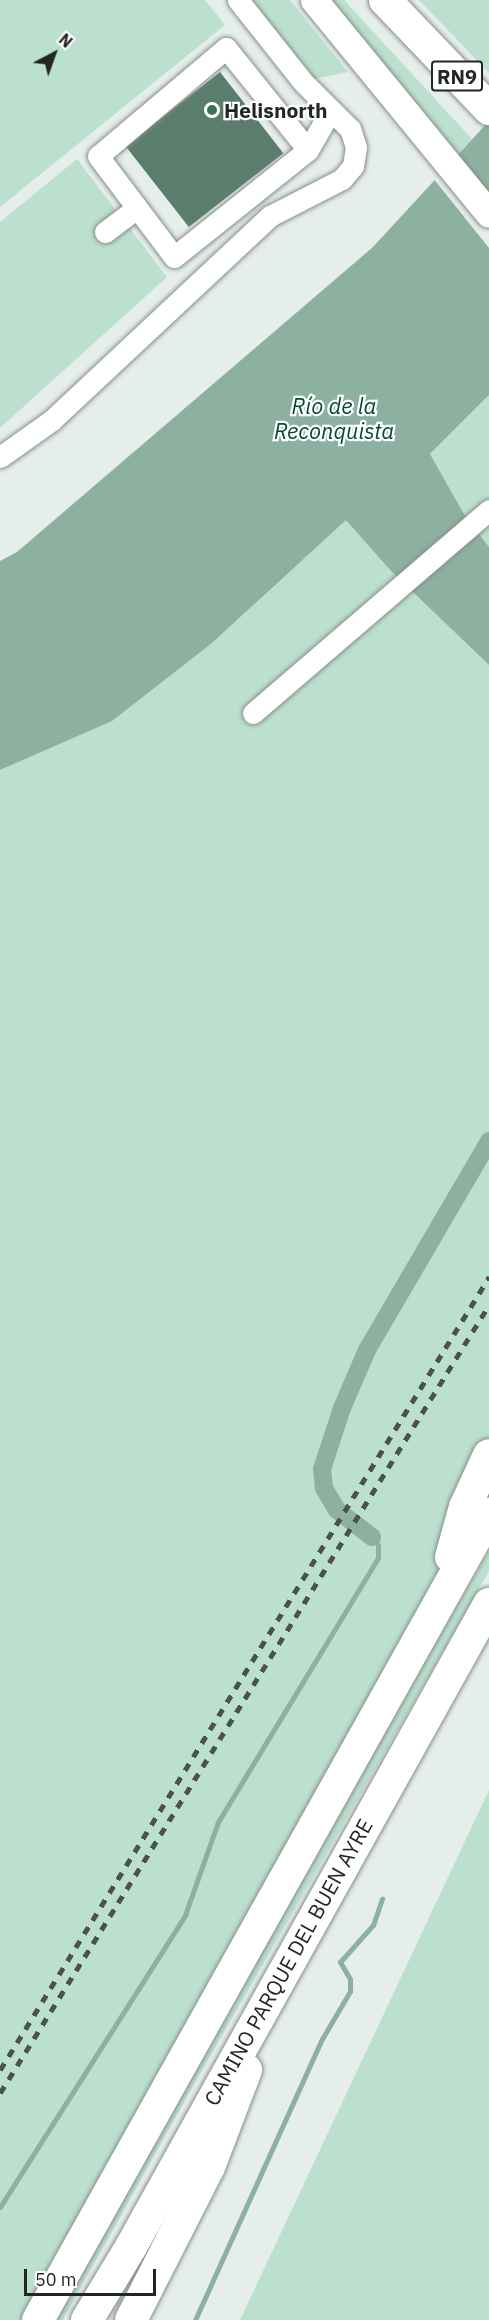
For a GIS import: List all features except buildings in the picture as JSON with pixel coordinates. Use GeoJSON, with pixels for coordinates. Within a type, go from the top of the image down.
{"type":"FeatureCollection","features":[{"type":"Feature","properties":{"kind":"highway","name":"RN9"},"geometry":{"type":"LineString","coordinates":[[385,0],[489,109]]}},
{"type":"Feature","properties":{"kind":"highway"},"geometry":{"type":"LineString","coordinates":[[435,1609],[465,1507],[489,1455]]}},
{"type":"Feature","properties":{"kind":"highway"},"geometry":{"type":"LineString","coordinates":[[435,1609],[489,1514]]}},
{"type":"Feature","properties":{"kind":"highway","name":"CAMINO PARQUE DEL BUEN AYRE"},"geometry":{"type":"LineString","coordinates":[[87,2320],[132,2245],[289,1959],[489,1604]]}},
{"type":"Feature","properties":{"kind":"highway","name":"CAMINO PARQUE DEL BUEN AYRE"},"geometry":{"type":"LineString","coordinates":[[38,2320],[435,1609]]}},
{"type":"Feature","properties":{"kind":"highway"},"geometry":{"type":"LineString","coordinates":[[131,2320],[209,2167],[289,1959]]}},
{"type":"Feature","properties":{"kind":"highway"},"geometry":{"type":"LineString","coordinates":[[27,2320],[65,2268]]}},
{"type":"Feature","properties":{"kind":"main road"},"geometry":{"type":"LineString","coordinates":[[314,0],[489,214]]}},
{"type":"Feature","properties":{"kind":"street"},"geometry":{"type":"LineString","coordinates":[[0,457],[52,420],[270,216],[334,184],[348,174],[355,157],[355,139],[350,129],[303,82],[238,0]]}},
{"type":"Feature","properties":{"kind":"street"},"geometry":{"type":"LineString","coordinates":[[309,150],[226,48],[98,156],[174,257],[309,150],[331,111]]}},
{"type":"Feature","properties":{"kind":"street"},"geometry":{"type":"LineString","coordinates":[[105,232],[136,208]]}},
{"type":"Feature","properties":{"kind":"street"},"geometry":{"type":"LineString","coordinates":[[252,713],[484,514]]}},
{"type":"Feature","properties":{"kind":"shaded area"},"geometry":{"type":"Polygon","coordinates":[[[0,0],[205,0],[225,25],[0,207],[0,0]]]}},
{"type":"Feature","properties":{"kind":"shaded area"},"geometry":{"type":"Polygon","coordinates":[[[247,0],[290,0],[348,72],[314,79],[247,0]]]}},
{"type":"Feature","properties":{"kind":"shaded area"},"geometry":{"type":"Polygon","coordinates":[[[319,0],[344,0],[472,139],[449,164],[319,0]]]}},
{"type":"Feature","properties":{"kind":"shaded area"},"geometry":{"type":"Polygon","coordinates":[[[419,0],[489,0],[489,73],[419,0]]]}},
{"type":"Feature","properties":{"kind":"shaded area"},"geometry":{"type":"Polygon","coordinates":[[[77,159],[167,277],[0,428],[0,222],[77,159]]]}},
{"type":"Feature","properties":{"kind":"shaded area"},"geometry":{"type":"Polygon","coordinates":[[[489,395],[489,547],[464,514],[430,454],[489,395]]]}},
{"type":"Feature","properties":{"kind":"shaded area"},"geometry":{"type":"Polygon","coordinates":[[[346,519],[391,571],[489,665],[489,1514],[27,2320],[0,2320],[0,770],[112,720],[212,643],[346,519]]]}},
{"type":"Feature","properties":{"kind":"shaded area"},"geometry":{"type":"Polygon","coordinates":[[[489,1551],[489,1571],[188,2095],[63,2320],[51,2320],[370,1754],[489,1551]]]}},
{"type":"Feature","properties":{"kind":"shaded area"},"geometry":{"type":"Polygon","coordinates":[[[489,1790],[489,2320],[240,2320],[489,1790]]]}},
{"type":"Feature","properties":{"kind":"water","name":"Río de la Reconquista"},"geometry":{"type":"Polygon","coordinates":[[[489,121],[489,395],[430,454],[464,514],[489,547],[489,665],[391,571],[346,520],[212,643],[112,721],[0,770],[0,561],[17,552],[373,247],[489,121]]]}},
{"type":"Feature","properties":{"kind":"pier"},"geometry":{"type":"Polygon","coordinates":[[[447,162],[489,216],[489,248],[433,178],[447,162]]]}},
{"type":"Feature","properties":{"kind":"waterway"},"geometry":{"type":"LineString","coordinates":[[372,1537],[337,1510],[324,1488],[322,1469],[342,1408],[367,1350],[489,1141]]}},
{"type":"Feature","properties":{"kind":"waterway"},"geometry":{"type":"LineString","coordinates":[[0,2207],[185,1915],[218,1822],[378,1558],[378,1545],[372,1537]]}},
{"type":"Feature","properties":{"kind":"waterway"},"geometry":{"type":"LineString","coordinates":[[195,2320],[322,2039],[350,1991],[350,1979],[340,1962],[373,1925],[382,1899]]}},
{"type":"Feature","properties":{"kind":"railway"},"geometry":{"type":"LineString","coordinates":[[0,2070],[489,1277]]}},
{"type":"Feature","properties":{"kind":"railway"},"geometry":{"type":"LineString","coordinates":[[0,2093],[489,1305]]}},
{"type":"Feature","properties":{"kind":"place","name":"Helisnorth"},"geometry":{"type":"Point","coordinates":[212,110]}}]}
